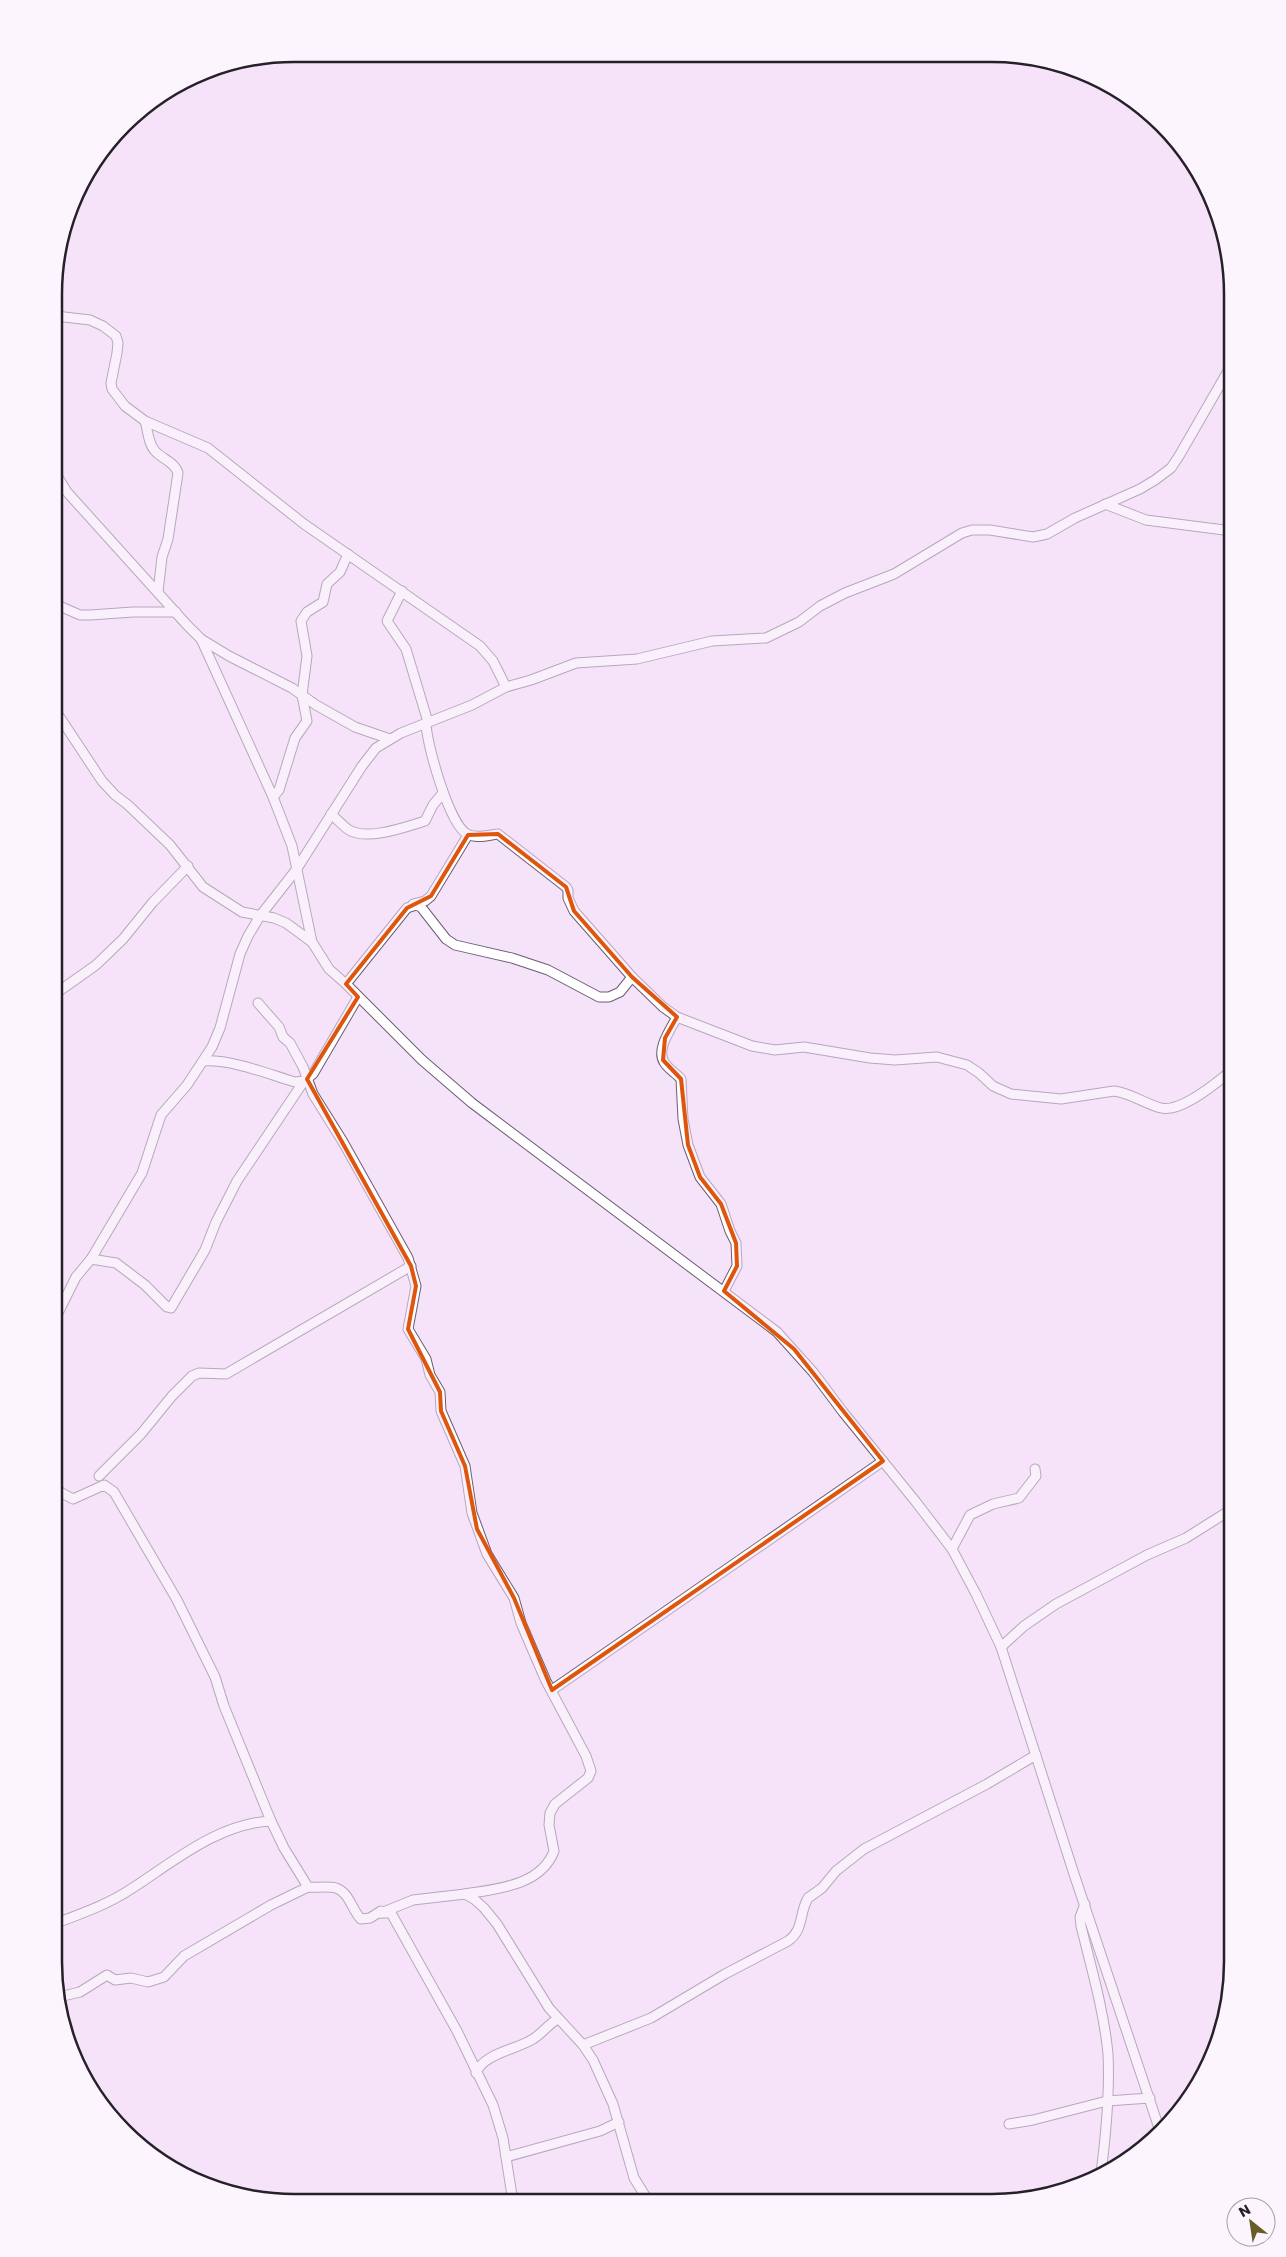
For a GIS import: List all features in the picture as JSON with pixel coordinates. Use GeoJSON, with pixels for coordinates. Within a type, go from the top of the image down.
{"type":"FeatureCollection","features":[{"type":"Feature","properties":{"kind":"street"},"geometry":{"type":"LineString","coordinates":[[62,317],[90,320],[103,326],[116,336],[118,342],[111,383],[112,389],[125,406],[145,421],[208,448],[304,524],[480,646],[492,661],[506,687]]}},
{"type":"Feature","properties":{"kind":"street"},"geometry":{"type":"LineString","coordinates":[[62,1304],[76,1277],[91,1259],[142,1173],[161,1115],[187,1085],[212,1047],[220,1028],[240,954],[260,916],[296,870],[372,752],[390,739],[472,705],[506,687],[576,663],[637,659],[712,641],[766,638],[799,622],[820,606],[844,592],[894,574],[962,533],[972,530],[990,530],[1033,537],[1046,534],[1105,504],[1140,489],[1171,468],[1224,378]]}},
{"type":"Feature","properties":{"kind":"street"},"geometry":{"type":"LineString","coordinates":[[145,421],[151,444],[156,452],[177,468],[178,472],[168,539],[162,557],[158,592]]}},
{"type":"Feature","properties":{"kind":"street"},"geometry":{"type":"LineString","coordinates":[[62,484],[67,492],[202,638],[229,656],[285,684],[355,727],[390,739]]}},
{"type":"Feature","properties":{"kind":"street"},"geometry":{"type":"LineString","coordinates":[[1105,504],[1146,520],[1224,530]]}},
{"type":"Feature","properties":{"kind":"street"},"geometry":{"type":"LineString","coordinates":[[273,797],[279,790],[297,733],[307,721],[302,694],[307,656],[301,621],[307,612],[323,602],[327,584],[340,572],[348,554]]}},
{"type":"Feature","properties":{"kind":"street"},"geometry":{"type":"LineString","coordinates":[[402,591],[387,621],[406,649],[427,723],[427,740],[444,793],[460,829],[468,835],[476,837],[498,834],[566,886],[568,898],[574,911],[632,977],[663,1007],[677,1017],[765,1050],[804,1047],[870,1058],[895,1060],[937,1057],[956,1061],[979,1073],[1002,1092],[1060,1099],[1114,1090],[1163,1109],[1170,1109],[1180,1106],[1224,1076]]}},
{"type":"Feature","properties":{"kind":"street"},"geometry":{"type":"LineString","coordinates":[[62,607],[80,615],[176,612]]}},
{"type":"Feature","properties":{"kind":"street"},"geometry":{"type":"LineString","coordinates":[[202,638],[273,797],[292,846],[312,942],[329,968],[422,1060],[472,1103],[777,1332],[794,1349],[952,1549],[1001,1647],[1158,2123]]}},
{"type":"Feature","properties":{"kind":"street"},"geometry":{"type":"LineString","coordinates":[[62,720],[102,780],[170,845],[203,887],[217,898],[242,912],[274,918],[286,923],[312,942]]}},
{"type":"Feature","properties":{"kind":"street"},"geometry":{"type":"LineString","coordinates":[[331,814],[349,830],[362,834],[384,833],[425,821],[433,805],[444,793]]}},
{"type":"Feature","properties":{"kind":"street"},"geometry":{"type":"LineString","coordinates":[[346,984],[407,908],[416,902],[425,901],[431,896],[468,835]]}},
{"type":"Feature","properties":{"kind":"street"},"geometry":{"type":"LineString","coordinates":[[62,989],[96,965],[123,939],[153,902],[188,866]]}},
{"type":"Feature","properties":{"kind":"street"},"geometry":{"type":"LineString","coordinates":[[411,906],[421,907],[446,939],[455,945],[512,958],[548,970],[599,997],[609,997],[620,992],[632,977]]}},
{"type":"Feature","properties":{"kind":"street"},"geometry":{"type":"LineString","coordinates":[[91,1259],[116,1263],[145,1285],[166,1307],[171,1308],[205,1250],[216,1222],[237,1181],[306,1080],[314,1074],[358,996]]}},
{"type":"Feature","properties":{"kind":"street"},"geometry":{"type":"LineString","coordinates":[[258,1003],[279,1027],[283,1037],[290,1043],[313,1094],[339,1135],[411,1266],[416,1286],[408,1329],[426,1360],[430,1375],[440,1392],[441,1411],[465,1466],[472,1513],[487,1554],[514,1598],[521,1622],[552,1690],[586,1756],[591,1771],[588,1778],[555,1804],[550,1814],[549,1825],[554,1851],[532,1878],[501,1889],[413,1900],[380,1913]]}},
{"type":"Feature","properties":{"kind":"street"},"geometry":{"type":"LineString","coordinates":[[677,1017],[666,1038],[662,1052],[663,1060],[681,1079],[683,1120],[688,1145],[700,1177],[721,1204],[736,1243],[737,1266],[724,1291]]}},
{"type":"Feature","properties":{"kind":"street"},"geometry":{"type":"LineString","coordinates":[[203,1061],[212,1060],[244,1066],[295,1082],[306,1080]]}},
{"type":"Feature","properties":{"kind":"street"},"geometry":{"type":"LineString","coordinates":[[99,1476],[141,1434],[172,1396],[192,1376],[199,1373],[226,1374],[411,1266]]}},
{"type":"Feature","properties":{"kind":"street"},"geometry":{"type":"LineString","coordinates":[[552,1690],[883,1461]]}},
{"type":"Feature","properties":{"kind":"street"},"geometry":{"type":"LineString","coordinates":[[952,1549],[967,1518],[993,1504],[1021,1497],[1036,1476],[1035,1469]]}},
{"type":"Feature","properties":{"kind":"street"},"geometry":{"type":"LineString","coordinates":[[62,1493],[73,1499],[104,1485],[114,1492],[177,1600],[215,1677],[224,1706],[271,1822],[284,1848],[308,1887]]}},
{"type":"Feature","properties":{"kind":"street"},"geometry":{"type":"LineString","coordinates":[[1001,1647],[1024,1626],[1056,1604],[1146,1556],[1186,1538],[1224,1513]]}},
{"type":"Feature","properties":{"kind":"street"},"geometry":{"type":"LineString","coordinates":[[583,2045],[651,2018],[725,1974],[788,1942],[802,1920],[808,1898],[822,1888],[836,1871],[864,1849],[987,1784],[1036,1755]]}},
{"type":"Feature","properties":{"kind":"street"},"geometry":{"type":"LineString","coordinates":[[62,1921],[130,1890],[198,1845],[247,1826],[271,1822]]}},
{"type":"Feature","properties":{"kind":"street"},"geometry":{"type":"LineString","coordinates":[[64,1995],[80,1992],[107,1974],[115,1980],[131,1978],[148,1982],[164,1977],[184,1956],[270,1905],[308,1887],[338,1889],[343,1892],[355,1914],[361,1919],[370,1918],[381,1911],[380,1913],[391,1913],[457,2032],[493,2105],[506,2157],[512,2194]]}},
{"type":"Feature","properties":{"kind":"street"},"geometry":{"type":"LineString","coordinates":[[464,1894],[474,1899],[497,1924],[549,2008],[583,2045],[603,2080],[619,2122],[634,2178],[644,2194]]}},
{"type":"Feature","properties":{"kind":"street"},"geometry":{"type":"LineString","coordinates":[[1085,1904],[1082,1908],[1081,1926],[1097,1994],[1108,2054],[1107,2131],[1102,2166]]}},
{"type":"Feature","properties":{"kind":"street"},"geometry":{"type":"LineString","coordinates":[[476,2072],[479,2066],[487,2060],[535,2038],[550,2023],[558,2019]]}},
{"type":"Feature","properties":{"kind":"street"},"geometry":{"type":"LineString","coordinates":[[1009,2124],[1033,2120],[1107,2100],[1150,2098]]}},
{"type":"Feature","properties":{"kind":"street"},"geometry":{"type":"LineString","coordinates":[[506,2157],[600,2131],[619,2122]]}},
{"type":"Feature","properties":{"kind":"highlighted area"},"geometry":{"type":"Polygon","coordinates":[[[498,834],[566,887],[574,911],[632,977],[677,1017],[665,1038],[663,1060],[681,1079],[688,1145],[700,1177],[721,1204],[736,1243],[737,1266],[724,1291],[794,1349],[883,1461],[552,1690],[514,1598],[477,1529],[465,1466],[441,1411],[440,1392],[408,1329],[416,1286],[411,1266],[307,1079],[358,997],[346,984],[407,908],[431,896],[468,835],[498,834]]]}}]}
